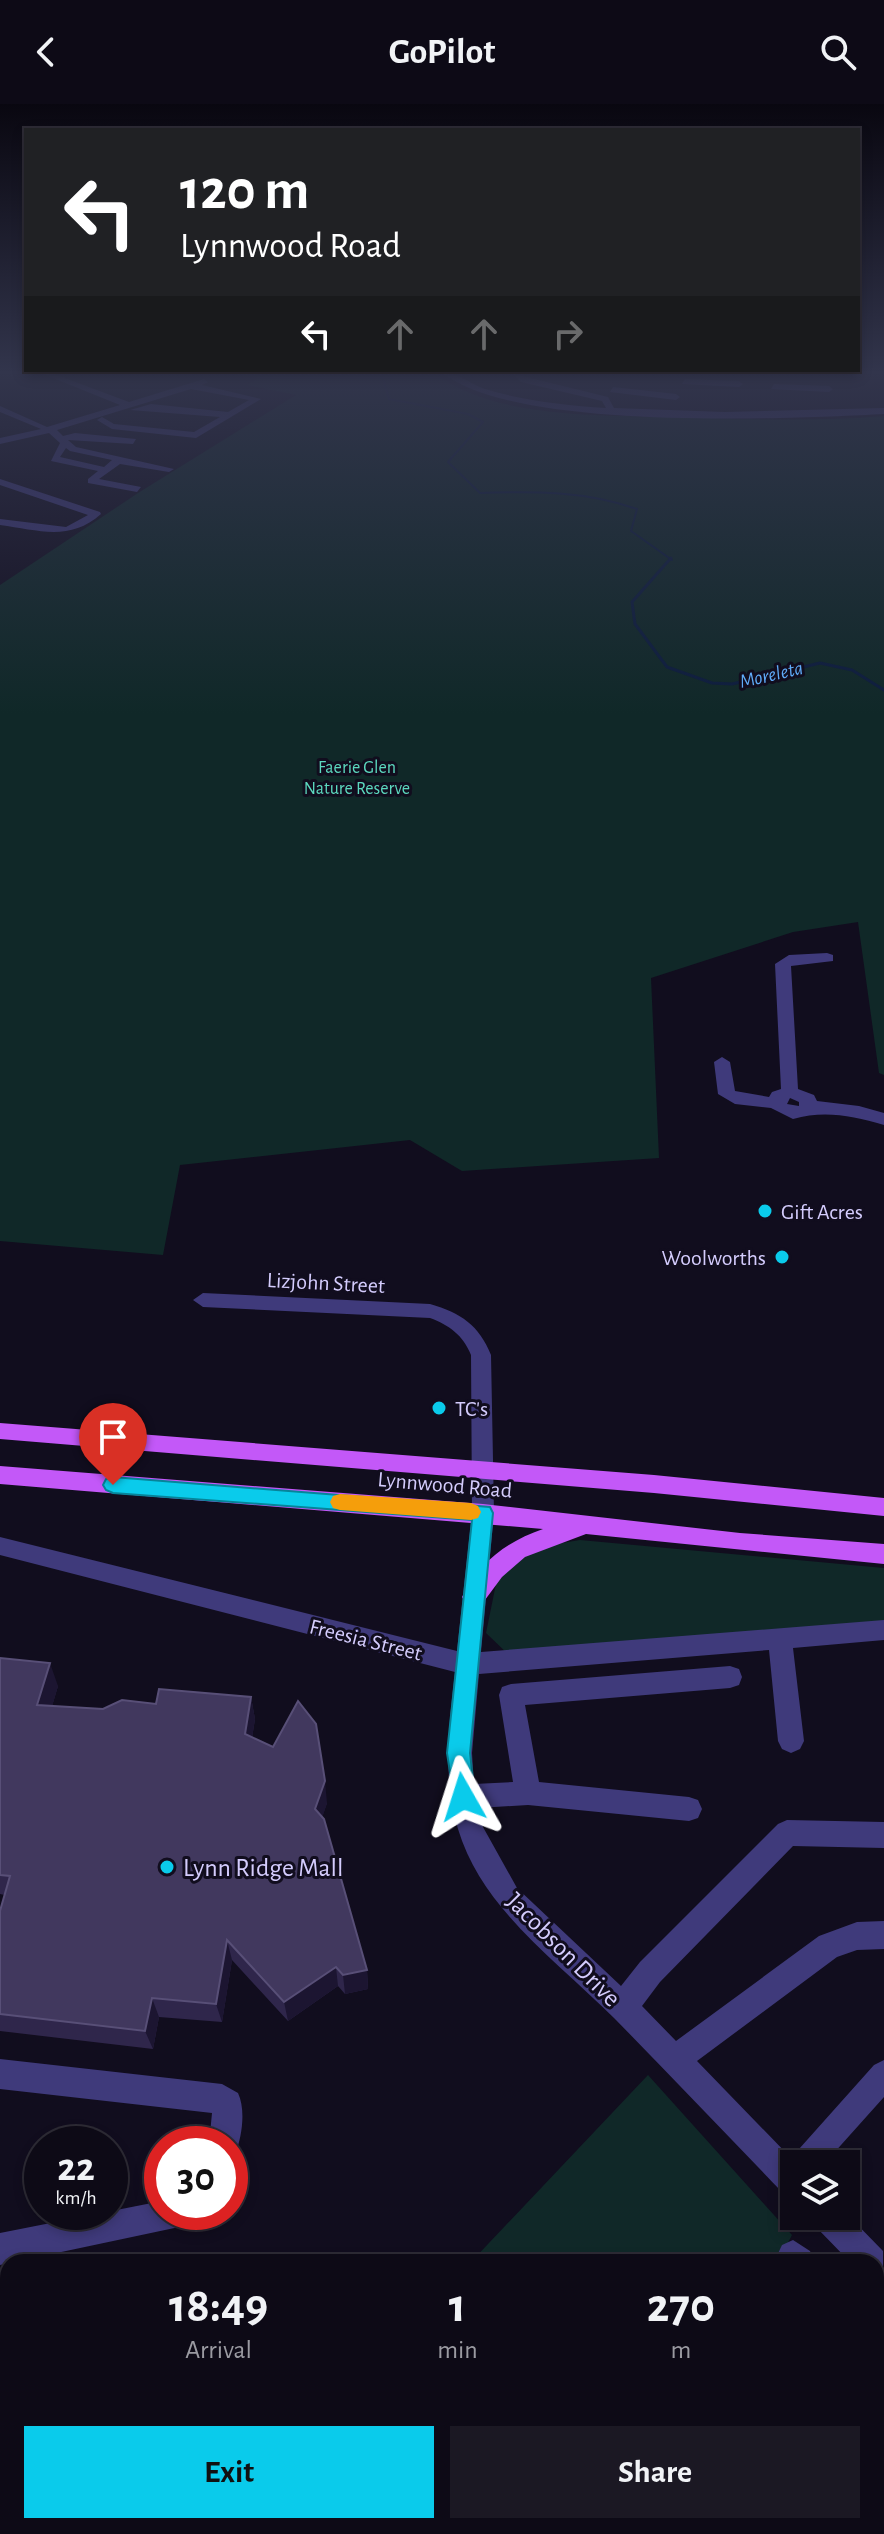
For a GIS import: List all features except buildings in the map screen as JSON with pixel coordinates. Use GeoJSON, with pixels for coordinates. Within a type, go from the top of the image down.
{"type":"FeatureCollection","features":[{"type":"Feature","properties":{"kind":"main road","name":"Lynnwood Road"},"geometry":{"type":"LineString","coordinates":[[0,1431],[654,1484],[884,1507]]}},
{"type":"Feature","properties":{"kind":"main road","name":"Lynnwood Road"},"geometry":{"type":"LineString","coordinates":[[0,1475],[483,1513],[740,1542],[884,1554]]}},
{"type":"Feature","properties":{"kind":"main road"},"geometry":{"type":"LineString","coordinates":[[474,1597],[495,1567],[522,1547],[554,1534],[605,1526]]}},
{"type":"Feature","properties":{"kind":"street"},"geometry":{"type":"LineString","coordinates":[[0,522],[66,530],[75,528],[96,514],[16,487]]}},
{"type":"Feature","properties":{"kind":"street"},"geometry":{"type":"LineString","coordinates":[[128,487],[137,489]]}},
{"type":"Feature","properties":{"kind":"street"},"geometry":{"type":"LineString","coordinates":[[784,1097],[783,964],[789,960],[827,958]]}},
{"type":"Feature","properties":{"kind":"street"},"geometry":{"type":"LineString","coordinates":[[722,1062],[727,1094],[741,1100],[805,1096],[809,1106],[859,1112],[884,1119]]}},
{"type":"Feature","properties":{"kind":"street","name":"Lizjohn Street"},"geometry":{"type":"LineString","coordinates":[[203,1300],[430,1311],[461,1323],[476,1340],[481,1355],[485,1472]]}},
{"type":"Feature","properties":{"kind":"street","name":"Jacobson Drive"},"geometry":{"type":"LineString","coordinates":[[485,1472],[459,1753],[463,1797],[471,1830],[507,1897],[623,2007],[673,2061],[780,2160]]}},
{"type":"Feature","properties":{"kind":"street","name":"Freesia Street"},"geometry":{"type":"LineString","coordinates":[[0,1546],[466,1664],[884,1630]]}},
{"type":"Feature","properties":{"kind":"street"},"geometry":{"type":"LineString","coordinates":[[780,1638],[791,1741]]}},
{"type":"Feature","properties":{"kind":"street"},"geometry":{"type":"LineString","coordinates":[[528,1793],[511,1695],[730,1677]]}},
{"type":"Feature","properties":{"kind":"street"},"geometry":{"type":"LineString","coordinates":[[463,1797],[528,1793],[689,1809]]}},
{"type":"Feature","properties":{"kind":"street"},"geometry":{"type":"LineString","coordinates":[[623,2007],[650,1972],[787,1833],[884,1835]]}},
{"type":"Feature","properties":{"kind":"street"},"geometry":{"type":"LineString","coordinates":[[673,2061],[829,1946],[857,1936],[884,1935]]}},
{"type":"Feature","properties":{"kind":"street"},"geometry":{"type":"LineString","coordinates":[[0,2074],[222,2099],[230,2109],[227,2126]]}},
{"type":"Feature","properties":{"kind":"street"},"geometry":{"type":"LineString","coordinates":[[818,2150],[880,2084]]}},
{"type":"Feature","properties":{"kind":"street"},"geometry":{"type":"LineString","coordinates":[[0,2249],[144,2221]]}},
{"type":"Feature","properties":{"kind":"street"},"geometry":{"type":"LineString","coordinates":[[841,2230],[864,2254]]}},
{"type":"Feature","properties":{"kind":"street"},"geometry":{"type":"LineString","coordinates":[[257,2534],[327,2534]]}},
{"type":"Feature","properties":{"kind":"green space","name":"Faerie Glen Nature Reserve"},"geometry":{"type":"Polygon","coordinates":[[[147,487],[884,487],[884,1075],[879,1073],[858,922],[793,932],[651,978],[659,1158],[462,1171],[410,1140],[180,1165],[163,1255],[0,1241],[0,585],[147,487]]]}},
{"type":"Feature","properties":{"kind":"green space"},"geometry":{"type":"Polygon","coordinates":[[[580,1540],[884,1568],[884,1623],[510,1656],[486,1633],[498,1574],[538,1547],[580,1540]]]}},
{"type":"Feature","properties":{"kind":"green space"},"geometry":{"type":"Polygon","coordinates":[[[648,2075],[780,2222],[780,2230],[788,2230],[792,2235],[782,2254],[479,2254],[648,2075]]]}},
{"type":"Feature","properties":{"kind":"waterway","name":"Moreleta"},"geometry":{"type":"LineString","coordinates":[[474,487],[480,493],[560,494],[599,499],[637,509],[631,531],[670,559]]}},
{"type":"Feature","properties":{"kind":"waterway","name":"Moreleta"},"geometry":{"type":"LineString","coordinates":[[670,559],[632,602],[635,624],[667,667],[712,683],[732,684],[820,663],[852,670],[884,690]]}},
{"type":"Feature","properties":{"kind":"slow traffic"},"geometry":{"type":"LineString","coordinates":[[340,1502],[471,1512]]}},
{"type":"Feature","properties":{"kind":"place","name":"Gift Acres"},"geometry":{"type":"Point","coordinates":[765,1211]}},
{"type":"Feature","properties":{"kind":"place","name":"Woolworths"},"geometry":{"type":"Point","coordinates":[782,1257]}},
{"type":"Feature","properties":{"kind":"place","name":"TC's"},"geometry":{"type":"Point","coordinates":[439,1408]}},
{"type":"Feature","properties":{"kind":"place","name":"Lynn Ridge Mall"},"geometry":{"type":"Point","coordinates":[167,1867]}},
{"type":"Feature","properties":{"kind":"route"},"geometry":{"type":"LineString","coordinates":[[113,1485],[483,1513],[459,1753],[463,1797]]}}]}
